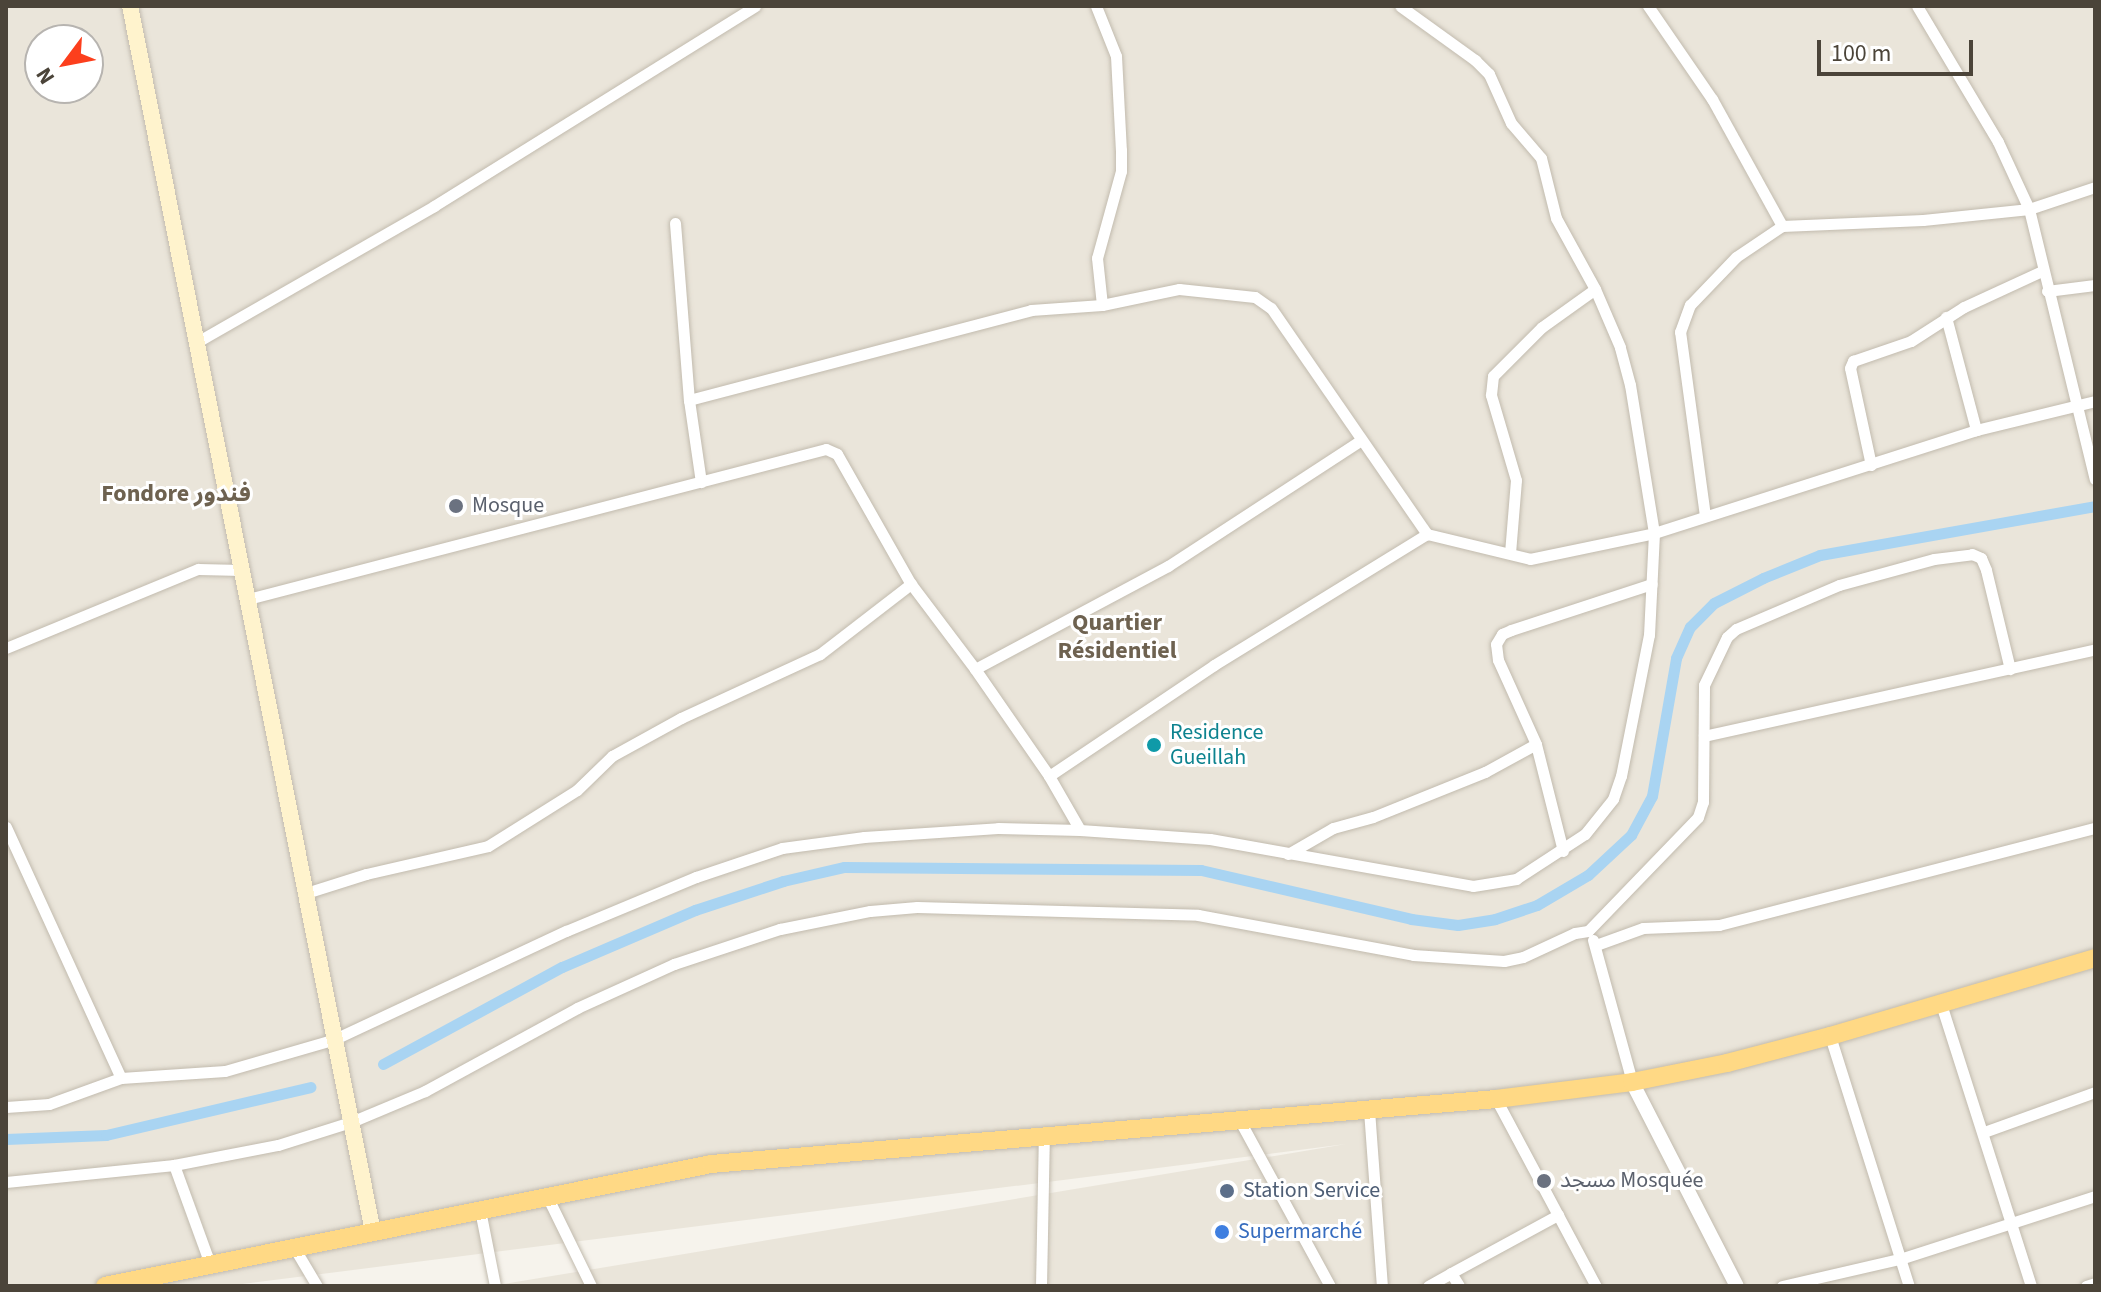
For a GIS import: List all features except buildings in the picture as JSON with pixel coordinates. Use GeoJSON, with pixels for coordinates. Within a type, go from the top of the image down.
{"type":"FeatureCollection","features":[{"type":"Feature","properties":{"kind":"highway"},"geometry":{"type":"LineString","coordinates":[[105,1286],[711,1164],[1496,1099],[1632,1082],[1727,1063],[1830,1036],[2095,958]]}},
{"type":"Feature","properties":{"kind":"main road"},"geometry":{"type":"LineString","coordinates":[[130,6],[373,1232]]}},
{"type":"Feature","properties":{"kind":"street"},"geometry":{"type":"LineString","coordinates":[[197,342],[434,206],[755,6]]}},
{"type":"Feature","properties":{"kind":"street"},"geometry":{"type":"LineString","coordinates":[[1096,6],[1116,56],[1121,150],[1121,171],[1097,258],[1102,305]]}},
{"type":"Feature","properties":{"kind":"street"},"geometry":{"type":"LineString","coordinates":[[6,1107],[49,1104],[121,1078],[225,1071],[335,1039],[566,931],[696,877],[782,848],[864,837],[998,828],[1080,830],[1210,839],[1473,886],[1516,879],[1563,851],[1600,819],[1613,799],[1621,776],[1649,635],[1654,533],[1630,385],[1620,347],[1595,289],[1561,230],[1541,158],[1511,123],[1489,74],[1475,60],[1400,6]]}},
{"type":"Feature","properties":{"kind":"street"},"geometry":{"type":"LineString","coordinates":[[1648,6],[1712,99],[1782,226]]}},
{"type":"Feature","properties":{"kind":"street"},"geometry":{"type":"LineString","coordinates":[[1917,6],[1998,142],[2029,209],[2095,479]]}},
{"type":"Feature","properties":{"kind":"street"},"geometry":{"type":"LineString","coordinates":[[1705,516],[1681,348],[1682,322],[1690,305],[1736,257],[1782,226],[1923,220],[2029,209],[2095,187]]}},
{"type":"Feature","properties":{"kind":"street"},"geometry":{"type":"LineString","coordinates":[[675,223],[689,400],[701,482]]}},
{"type":"Feature","properties":{"kind":"street"},"geometry":{"type":"LineString","coordinates":[[1871,465],[1850,368],[1853,361],[1911,341],[1946,317],[2042,271]]}},
{"type":"Feature","properties":{"kind":"street"},"geometry":{"type":"LineString","coordinates":[[2047,291],[2095,285]]}},
{"type":"Feature","properties":{"kind":"street"},"geometry":{"type":"LineString","coordinates":[[689,400],[1031,310],[1102,305],[1179,289],[1255,297],[1271,308],[1427,534],[1530,559],[1654,533],[1976,430],[2095,401]]}},
{"type":"Feature","properties":{"kind":"street"},"geometry":{"type":"LineString","coordinates":[[1510,553],[1516,480],[1491,395],[1493,376],[1542,327],[1595,289]]}},
{"type":"Feature","properties":{"kind":"street"},"geometry":{"type":"LineString","coordinates":[[1946,317],[1976,430]]}},
{"type":"Feature","properties":{"kind":"street"},"geometry":{"type":"LineString","coordinates":[[975,669],[1168,566],[1361,440]]}},
{"type":"Feature","properties":{"kind":"street"},"geometry":{"type":"LineString","coordinates":[[248,599],[826,449],[832,450],[911,584],[1049,776],[1080,830]]}},
{"type":"Feature","properties":{"kind":"street"},"geometry":{"type":"LineString","coordinates":[[1049,776],[1214,665],[1427,534]]}},
{"type":"Feature","properties":{"kind":"street"},"geometry":{"type":"LineString","coordinates":[[6,1182],[174,1165],[278,1145],[351,1122],[425,1091],[577,1008],[674,964],[780,929],[870,911],[917,907],[1198,915],[1413,955],[1504,961],[1588,931],[1702,811],[1704,685],[1727,637],[1736,629],[1839,585],[1962,554],[1981,558],[2010,669]]}},
{"type":"Feature","properties":{"kind":"street"},"geometry":{"type":"LineString","coordinates":[[6,648],[198,569],[242,570]]}},
{"type":"Feature","properties":{"kind":"street"},"geometry":{"type":"LineString","coordinates":[[306,893],[366,874],[488,846],[577,790],[612,756],[681,718],[820,654],[911,584]]}},
{"type":"Feature","properties":{"kind":"street"},"geometry":{"type":"LineString","coordinates":[[1563,851],[1536,744],[1498,660],[1496,644],[1502,634],[1652,584]]}},
{"type":"Feature","properties":{"kind":"street"},"geometry":{"type":"LineString","coordinates":[[1704,736],[2095,649]]}},
{"type":"Feature","properties":{"kind":"street"},"geometry":{"type":"LineString","coordinates":[[1288,854],[1333,828],[1373,817],[1485,772],[1536,744]]}},
{"type":"Feature","properties":{"kind":"street"},"geometry":{"type":"LineString","coordinates":[[6,827],[121,1078]]}},
{"type":"Feature","properties":{"kind":"street"},"geometry":{"type":"LineString","coordinates":[[1596,945],[1643,928],[1712,926],[1735,921],[2095,828]]}},
{"type":"Feature","properties":{"kind":"street"},"geometry":{"type":"LineString","coordinates":[[1588,931],[1596,945],[1632,1082],[1737,1286]]}},
{"type":"Feature","properties":{"kind":"street"},"geometry":{"type":"LineString","coordinates":[[1941,1004],[2031,1286]]}},
{"type":"Feature","properties":{"kind":"street"},"geometry":{"type":"LineString","coordinates":[[1830,1036],[1903,1258],[1909,1286]]}},
{"type":"Feature","properties":{"kind":"street"},"geometry":{"type":"LineString","coordinates":[[1984,1132],[2095,1092]]}},
{"type":"Feature","properties":{"kind":"street"},"geometry":{"type":"LineString","coordinates":[[1496,1099],[1596,1286]]}},
{"type":"Feature","properties":{"kind":"street"},"geometry":{"type":"LineString","coordinates":[[1369,1110],[1382,1286]]}},
{"type":"Feature","properties":{"kind":"street"},"geometry":{"type":"LineString","coordinates":[[1240,1121],[1330,1286]]}},
{"type":"Feature","properties":{"kind":"street"},"geometry":{"type":"LineString","coordinates":[[1041,1286],[1044,1136]]}},
{"type":"Feature","properties":{"kind":"street"},"geometry":{"type":"LineString","coordinates":[[174,1165],[210,1264]]}},
{"type":"Feature","properties":{"kind":"street"},"geometry":{"type":"LineString","coordinates":[[547,1196],[591,1286]]}},
{"type":"Feature","properties":{"kind":"street"},"geometry":{"type":"LineString","coordinates":[[1782,1286],[1903,1258],[2095,1196]]}},
{"type":"Feature","properties":{"kind":"street"},"geometry":{"type":"LineString","coordinates":[[480,1210],[495,1286]]}},
{"type":"Feature","properties":{"kind":"street"},"geometry":{"type":"LineString","coordinates":[[1428,1286],[1558,1215]]}},
{"type":"Feature","properties":{"kind":"street"},"geometry":{"type":"LineString","coordinates":[[295,1249],[317,1286]]}},
{"type":"Feature","properties":{"kind":"street"},"geometry":{"type":"LineString","coordinates":[[1451,1273],[1459,1286]]}},
{"type":"Feature","properties":{"kind":"street"},"geometry":{"type":"LineString","coordinates":[[2086,1286],[2095,1283]]}},
{"type":"Feature","properties":{"kind":"shaded area"},"geometry":{"type":"Polygon","coordinates":[[[6,6],[2095,6],[2095,1286],[492,1286],[1346,1144],[227,1286],[6,1286],[6,6]]]}},
{"type":"Feature","properties":{"kind":"waterway"},"geometry":{"type":"LineString","coordinates":[[383,1064],[562,967],[695,910],[783,881],[844,867],[1201,870],[1411,919],[1458,925],[1495,919],[1537,905],[1588,875],[1631,835],[1652,796],[1676,658],[1690,627],[1714,603],[1763,578],[1820,555],[2095,506]]}},
{"type":"Feature","properties":{"kind":"waterway"},"geometry":{"type":"LineString","coordinates":[[6,1139],[106,1135],[310,1087]]}},
{"type":"Feature","properties":{"kind":"place","name":"Mosque"},"geometry":{"type":"Point","coordinates":[456,506]}},
{"type":"Feature","properties":{"kind":"place","name":"Residence Gueillah"},"geometry":{"type":"Point","coordinates":[1154,745]}},
{"type":"Feature","properties":{"kind":"place","name":"مسجد Mosquée"},"geometry":{"type":"Point","coordinates":[1544,1181]}},
{"type":"Feature","properties":{"kind":"place","name":"Station Service"},"geometry":{"type":"Point","coordinates":[1227,1191]}},
{"type":"Feature","properties":{"kind":"place","name":"Supermarché"},"geometry":{"type":"Point","coordinates":[1222,1232]}},
{"type":"Feature","properties":{"kind":"district","name":"Fondore فندور"},"geometry":{"type":"Point","coordinates":[176,494]}},
{"type":"Feature","properties":{"kind":"district","name":"Quartier Résidentiel"},"geometry":{"type":"Point","coordinates":[1117,637]}}]}
